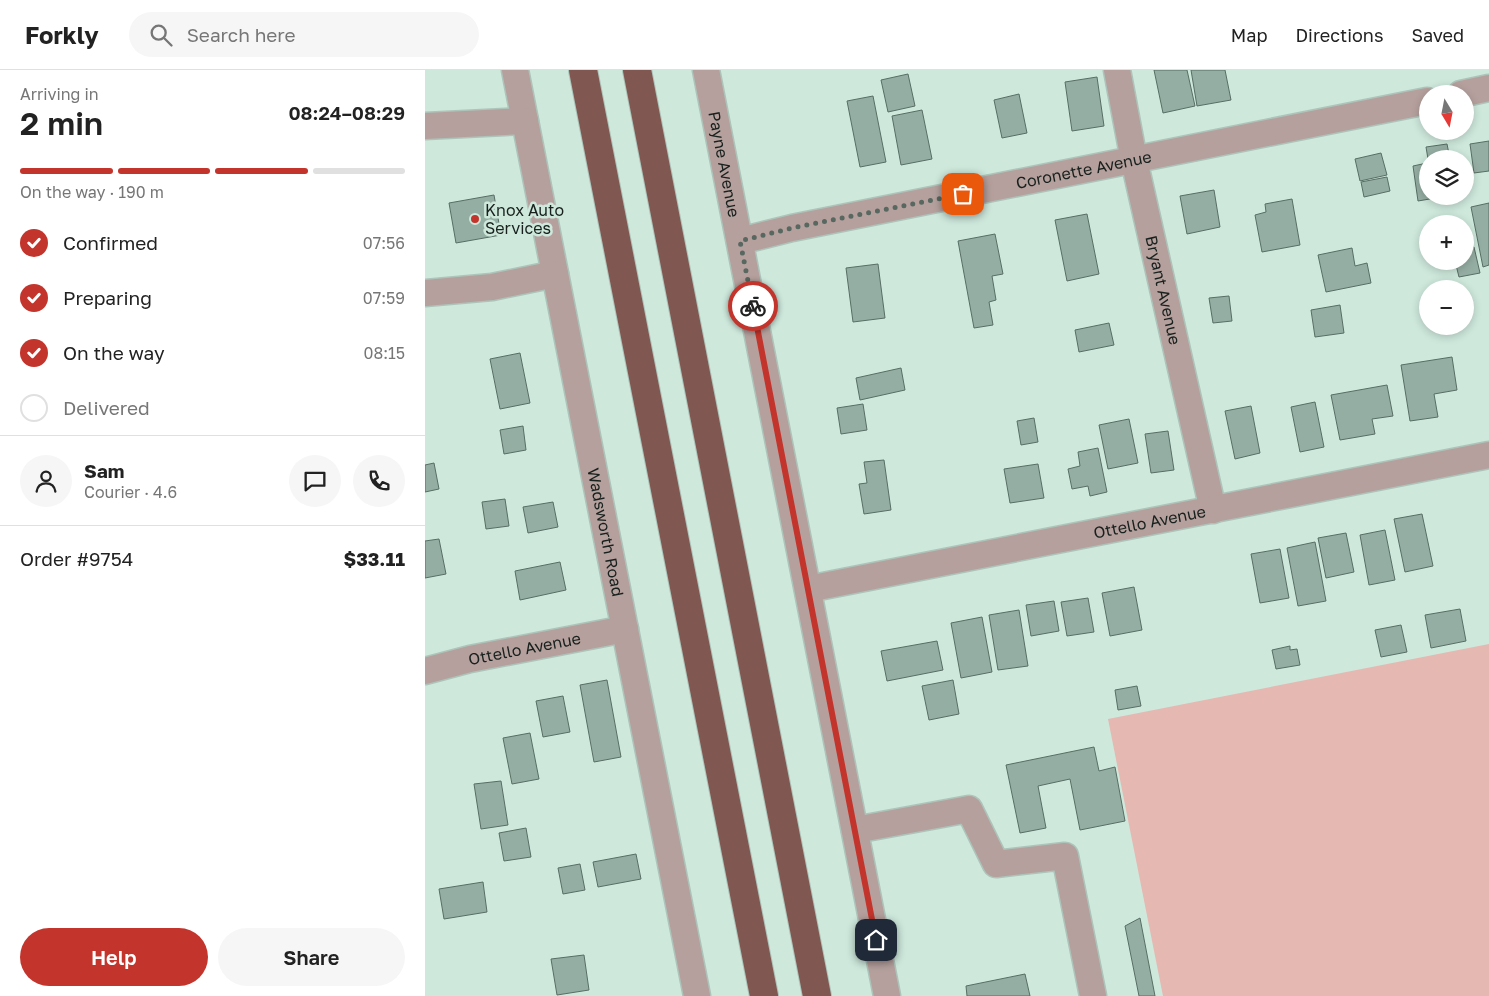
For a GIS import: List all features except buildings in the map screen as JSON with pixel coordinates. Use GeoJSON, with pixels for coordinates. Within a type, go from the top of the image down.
{"type":"FeatureCollection","features":[{"type":"Feature","properties":{"kind":"highway"},"geometry":{"type":"LineString","coordinates":[[583,70],[765,996]]}},
{"type":"Feature","properties":{"kind":"highway"},"geometry":{"type":"LineString","coordinates":[[637,70],[817,996]]}},
{"type":"Feature","properties":{"kind":"street","name":"Wadsworth Road"},"geometry":{"type":"LineString","coordinates":[[515,70],[697,996]]}},
{"type":"Feature","properties":{"kind":"street","name":"Payne Avenue"},"geometry":{"type":"LineString","coordinates":[[706,70],[809,589],[887,996]]}},
{"type":"Feature","properties":{"kind":"street","name":"Bryant Avenue"},"geometry":{"type":"LineString","coordinates":[[1117,70],[1134,160],[1213,510]]}},
{"type":"Feature","properties":{"kind":"street"},"geometry":{"type":"LineString","coordinates":[[1474,91],[1489,88]]}},
{"type":"Feature","properties":{"kind":"street","name":"Coronette Avenue"},"geometry":{"type":"LineString","coordinates":[[740,241],[792,228],[1419,103]]}},
{"type":"Feature","properties":{"kind":"street"},"geometry":{"type":"LineString","coordinates":[[425,126],[525,121]]}},
{"type":"Feature","properties":{"kind":"street"},"geometry":{"type":"LineString","coordinates":[[425,293],[492,287],[555,274]]}},
{"type":"Feature","properties":{"kind":"street","name":"Ottello Avenue"},"geometry":{"type":"LineString","coordinates":[[809,589],[1489,454]]}},
{"type":"Feature","properties":{"kind":"street","name":"Ottello Avenue"},"geometry":{"type":"LineString","coordinates":[[425,671],[470,660],[625,629]]}},
{"type":"Feature","properties":{"kind":"street"},"geometry":{"type":"LineString","coordinates":[[855,830],[969,809],[996,864],[1065,856],[1093,996]]}},
{"type":"Feature","properties":{"kind":"shaded area"},"geometry":{"type":"Polygon","coordinates":[[[1489,644],[1489,996],[1163,996],[1108,719],[1489,644]]]}},
{"type":"Feature","properties":{"kind":"way so far"},"geometry":{"type":"LineString","coordinates":[[753,306],[740,241],[792,228],[963,194]]}},
{"type":"Feature","properties":{"kind":"place","name":"Knox Auto Services"},"geometry":{"type":"Point","coordinates":[475,219]}},
{"type":"Feature","properties":{"kind":"route"},"geometry":{"type":"LineString","coordinates":[[753,306],[876,940]]}}]}
